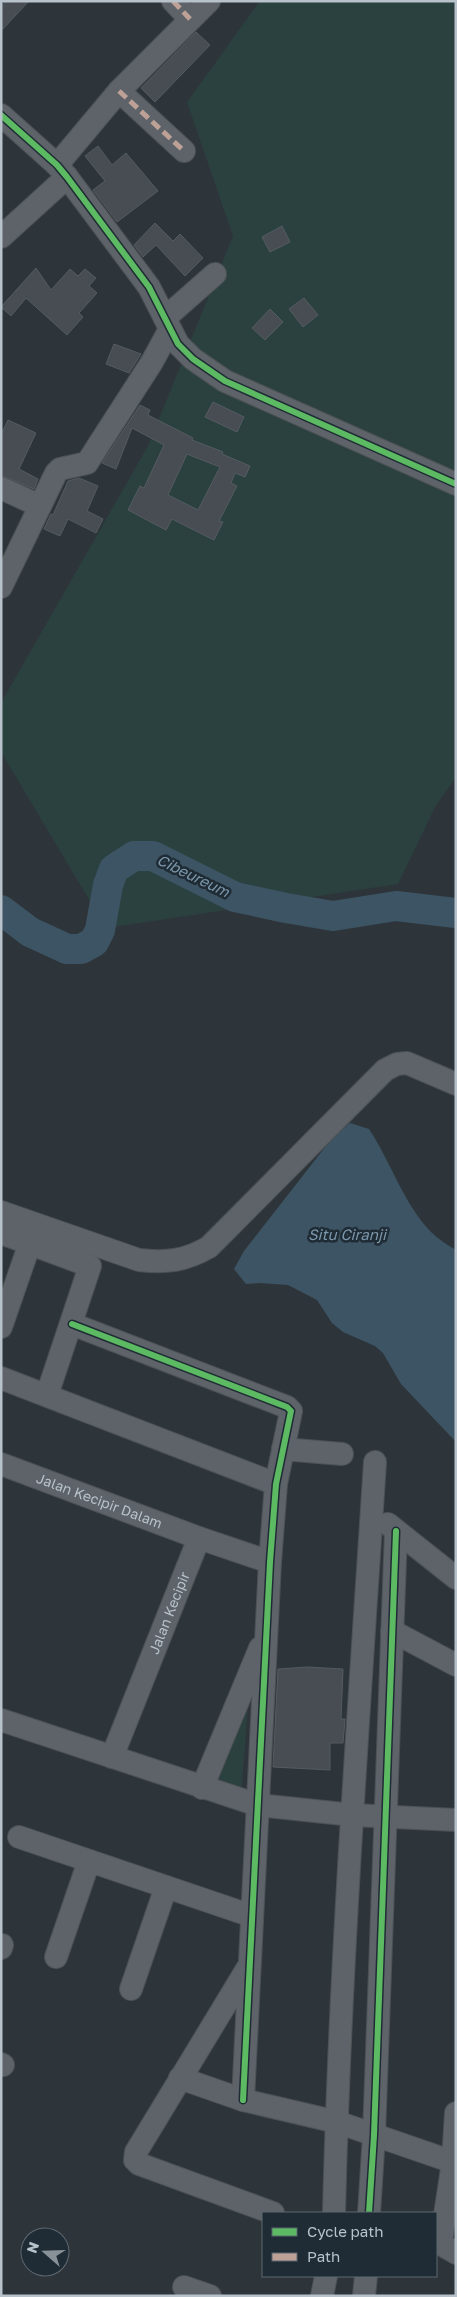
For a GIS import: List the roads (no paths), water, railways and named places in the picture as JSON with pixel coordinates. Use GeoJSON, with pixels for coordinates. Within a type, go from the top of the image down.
{"type":"FeatureCollection","features":[{"type":"Feature","properties":{"kind":"street"},"geometry":{"type":"LineString","coordinates":[[174,1],[190,20]]}},
{"type":"Feature","properties":{"kind":"street"},"geometry":{"type":"LineString","coordinates":[[1,237],[62,171],[119,91],[209,1]]}},
{"type":"Feature","properties":{"kind":"street"},"geometry":{"type":"LineString","coordinates":[[119,91],[184,151]]}},
{"type":"Feature","properties":{"kind":"street"},"geometry":{"type":"LineString","coordinates":[[1,114],[62,171],[149,287],[167,324],[185,352],[225,381],[456,484]]}},
{"type":"Feature","properties":{"kind":"street"},"geometry":{"type":"LineString","coordinates":[[1,587],[60,469],[87,463],[152,362],[167,324],[215,274]]}},
{"type":"Feature","properties":{"kind":"street"},"geometry":{"type":"LineString","coordinates":[[1,488],[40,506]]}},
{"type":"Feature","properties":{"kind":"street"},"geometry":{"type":"LineString","coordinates":[[1,1212],[139,1260],[179,1261],[194,1256],[209,1247],[385,1070],[397,1064],[407,1063],[456,1084]]}},
{"type":"Feature","properties":{"kind":"street"},"geometry":{"type":"LineString","coordinates":[[1,1233],[90,1266],[72,1324],[46,1395]]}},
{"type":"Feature","properties":{"kind":"street"},"geometry":{"type":"LineString","coordinates":[[1,1327],[30,1243]]}},
{"type":"Feature","properties":{"kind":"street"},"geometry":{"type":"LineString","coordinates":[[72,1324],[287,1407],[291,1413],[276,1484],[270,1562],[243,2100]]}},
{"type":"Feature","properties":{"kind":"street"},"geometry":{"type":"LineString","coordinates":[[1,1378],[276,1484]]}},
{"type":"Feature","properties":{"kind":"street"},"geometry":{"type":"LineString","coordinates":[[283,1449],[342,1454]]}},
{"type":"Feature","properties":{"kind":"street"},"geometry":{"type":"LineString","coordinates":[[334,2212],[353,1815],[375,1462]]}},
{"type":"Feature","properties":{"kind":"street","name":"Jalan Kecipir Dalam"},"geometry":{"type":"LineString","coordinates":[[1,1464],[199,1538]]}},
{"type":"Feature","properties":{"kind":"street"},"geometry":{"type":"LineString","coordinates":[[372,1508],[396,1530],[456,1578]]}},
{"type":"Feature","properties":{"kind":"street"},"geometry":{"type":"LineString","coordinates":[[369,2212],[374,2135],[396,1530]]}},
{"type":"Feature","properties":{"kind":"street"},"geometry":{"type":"LineString","coordinates":[[199,1538],[270,1562]]}},
{"type":"Feature","properties":{"kind":"street","name":"Jalan Kecipir"},"geometry":{"type":"LineString","coordinates":[[112,1757],[199,1538]]}},
{"type":"Feature","properties":{"kind":"street"},"geometry":{"type":"LineString","coordinates":[[392,1631],[456,1665]]}},
{"type":"Feature","properties":{"kind":"street"},"geometry":{"type":"LineString","coordinates":[[202,1788],[266,1634]]}},
{"type":"Feature","properties":{"kind":"street"},"geometry":{"type":"LineString","coordinates":[[1,1720],[258,1805],[353,1815],[456,1820]]}},
{"type":"Feature","properties":{"kind":"street"},"geometry":{"type":"LineString","coordinates":[[20,1838],[252,1916]]}},
{"type":"Feature","properties":{"kind":"street"},"geometry":{"type":"LineString","coordinates":[[56,1957],[89,1861]]}},
{"type":"Feature","properties":{"kind":"street"},"geometry":{"type":"LineString","coordinates":[[131,1989],[166,1887]]}},
{"type":"Feature","properties":{"kind":"street"},"geometry":{"type":"LineString","coordinates":[[249,1966],[136,2152],[135,2160],[139,2164],[270,2212]]}},
{"type":"Feature","properties":{"kind":"street"},"geometry":{"type":"LineString","coordinates":[[180,2078],[243,2100],[337,2122],[454,2163]]}},
{"type":"Feature","properties":{"kind":"street"},"geometry":{"type":"LineString","coordinates":[[456,2113],[454,2163],[441,2241],[444,2246],[456,2253]]}},
{"type":"Feature","properties":{"kind":"street"},"geometry":{"type":"LineString","coordinates":[[322,2296],[326,2277]]}},
{"type":"Feature","properties":{"kind":"street"},"geometry":{"type":"LineString","coordinates":[[364,2296],[366,2277]]}},
{"type":"Feature","properties":{"kind":"street"},"geometry":{"type":"LineString","coordinates":[[184,2287],[210,2296]]}},
{"type":"Feature","properties":{"kind":"water","name":"Situ Ciranji"},"geometry":{"type":"Polygon","coordinates":[[[350,1123],[369,1129],[421,1221],[437,1237],[456,1250],[456,1442],[401,1384],[383,1353],[375,1346],[343,1332],[332,1323],[317,1300],[288,1285],[246,1284],[234,1269],[244,1251],[333,1137],[350,1123]]]}},
{"type":"Feature","properties":{"kind":"waterway","name":"Cibeureum"},"geometry":{"type":"LineString","coordinates":[[1,910],[30,932],[67,949],[81,949],[94,942],[100,930],[108,885],[114,869],[134,856],[153,856],[235,897],[286,908],[333,916],[396,906],[456,913]]}}]}
